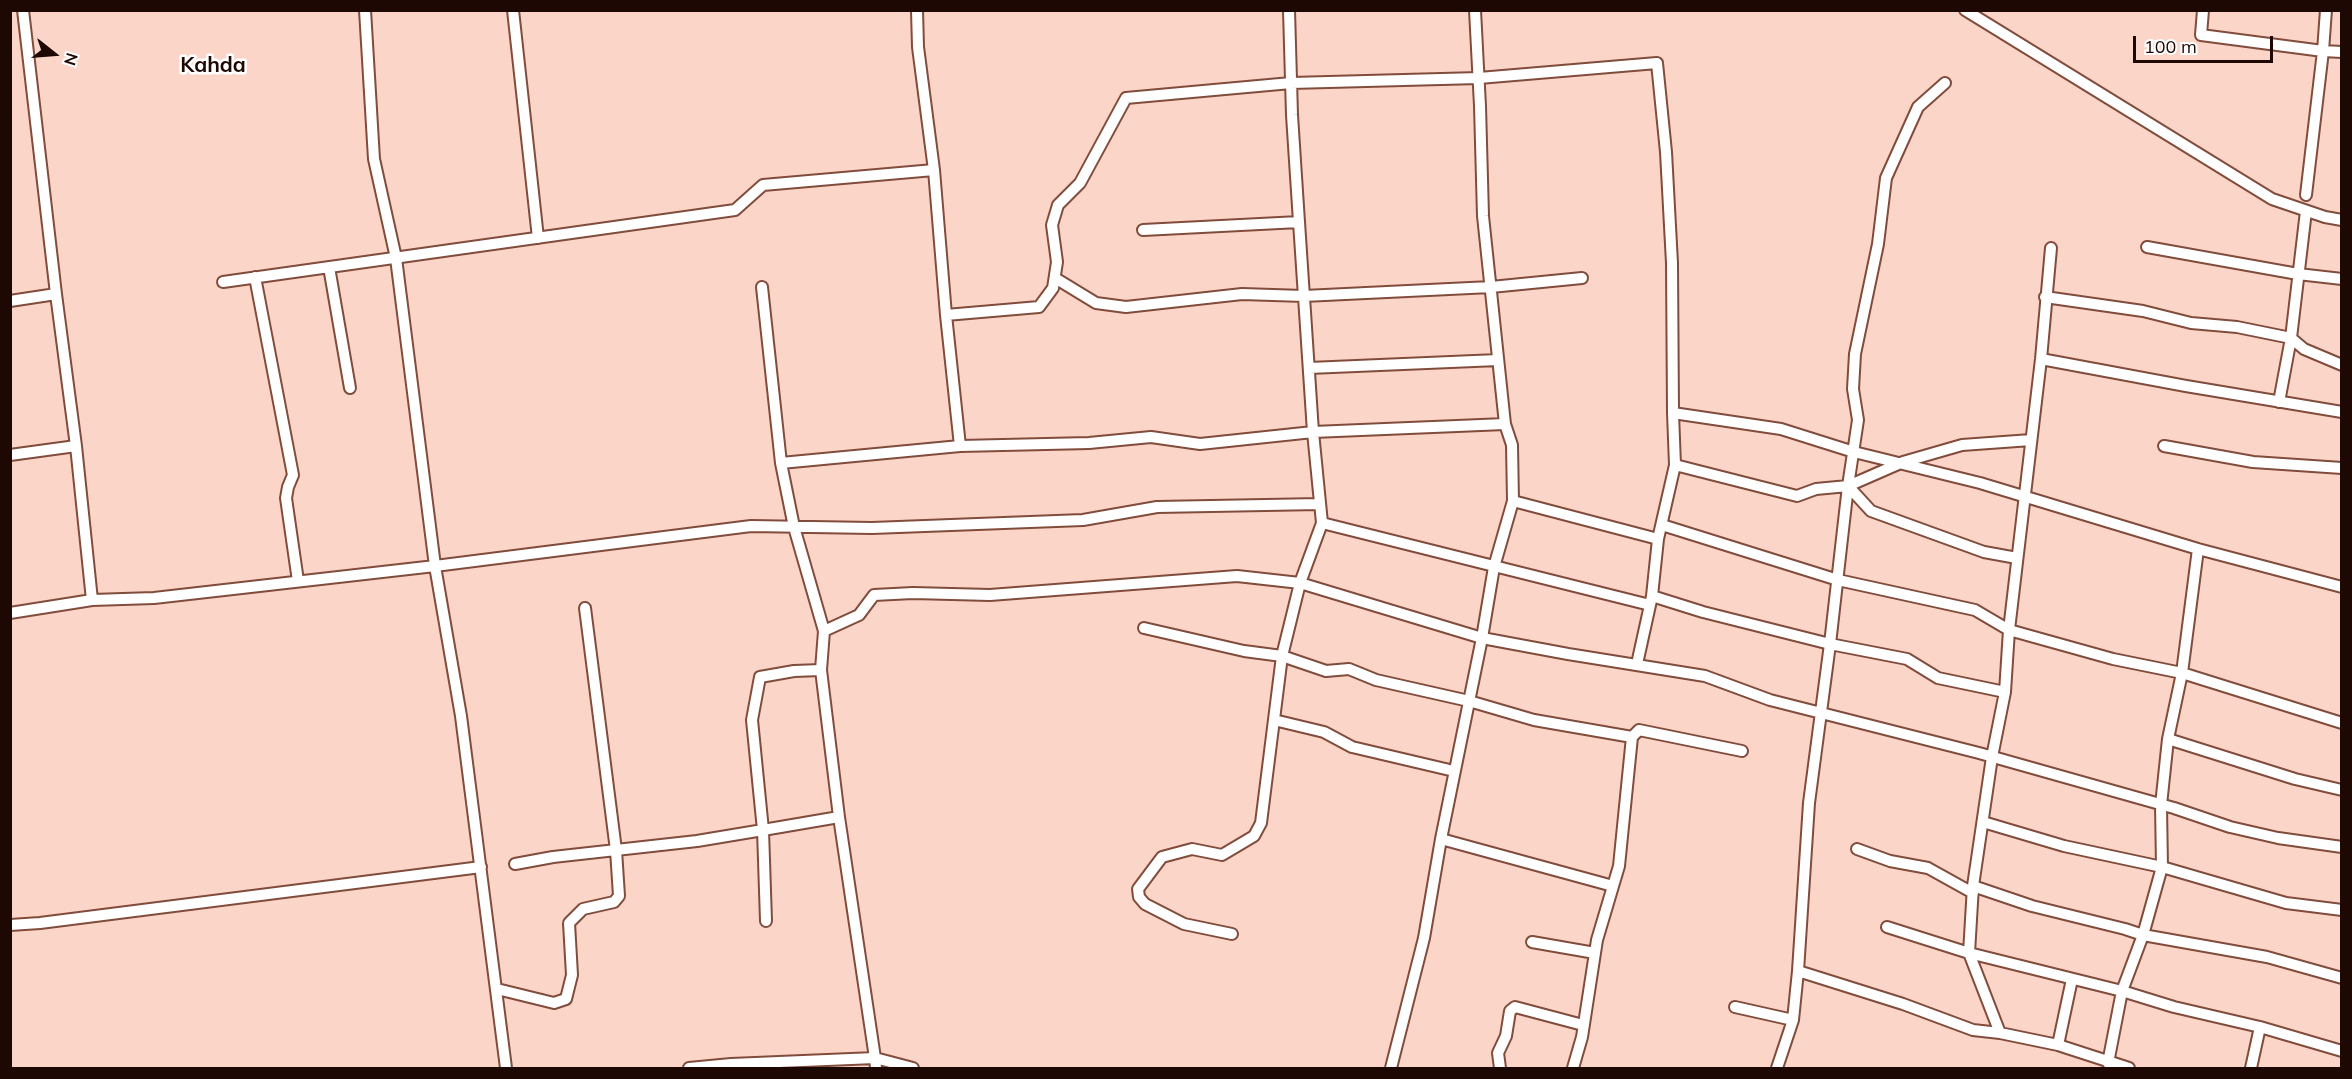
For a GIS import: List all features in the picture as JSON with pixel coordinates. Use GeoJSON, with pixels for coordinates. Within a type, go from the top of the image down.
{"type":"FeatureCollection","features":[{"type":"Feature","properties":{"kind":"street"},"geometry":{"type":"LineString","coordinates":[[23,10],[76,446],[92,600]]}},
{"type":"Feature","properties":{"kind":"street"},"geometry":{"type":"LineString","coordinates":[[365,10],[374,159],[396,258],[435,566],[461,716],[506,1068]]}},
{"type":"Feature","properties":{"kind":"street"},"geometry":{"type":"LineString","coordinates":[[513,10],[538,238]]}},
{"type":"Feature","properties":{"kind":"street"},"geometry":{"type":"LineString","coordinates":[[917,10],[918,47],[934,170],[960,446]]}},
{"type":"Feature","properties":{"kind":"street"},"geometry":{"type":"LineString","coordinates":[[1232,934],[1184,924],[1145,904],[1139,897],[1138,889],[1162,857],[1192,849],[1222,855],[1254,836],[1260,823],[1282,656],[1300,583],[1322,523],[1313,432],[1299,222],[1289,10]]}},
{"type":"Feature","properties":{"kind":"street"},"geometry":{"type":"LineString","coordinates":[[1391,1068],[1424,938],[1441,838],[1482,638],[1494,567],[1512,501],[1512,446],[1505,424],[1483,216],[1475,10]]}},
{"type":"Feature","properties":{"kind":"street"},"geometry":{"type":"LineString","coordinates":[[1965,10],[2262,194],[2306,211],[2342,220]]}},
{"type":"Feature","properties":{"kind":"street"},"geometry":{"type":"LineString","coordinates":[[2202,10],[2201,36],[2342,52]]}},
{"type":"Feature","properties":{"kind":"street"},"geometry":{"type":"LineString","coordinates":[[2306,195],[2324,51],[2326,10]]}},
{"type":"Feature","properties":{"kind":"street"},"geometry":{"type":"LineString","coordinates":[[946,315],[1039,307],[1053,288],[1055,278],[1057,262],[1052,225],[1058,205],[1080,183],[1126,98],[1291,83],[1479,78],[1657,63],[1666,152],[1672,263],[1675,465],[1658,539],[1651,601],[1637,664]]}},
{"type":"Feature","properties":{"kind":"street"},"geometry":{"type":"LineString","coordinates":[[1777,1068],[1792,1020],[1798,971],[1809,803],[1858,420],[1853,389],[1855,354],[1878,244],[1886,178],[1918,107],[1945,83]]}},
{"type":"Feature","properties":{"kind":"street"},"geometry":{"type":"LineString","coordinates":[[224,282],[735,210],[762,185],[934,170]]}},
{"type":"Feature","properties":{"kind":"street"},"geometry":{"type":"LineString","coordinates":[[2279,402],[2291,338],[2306,211]]}},
{"type":"Feature","properties":{"kind":"street"},"geometry":{"type":"LineString","coordinates":[[1143,230],[1299,222]]}},
{"type":"Feature","properties":{"kind":"street"},"geometry":{"type":"LineString","coordinates":[[2147,247],[2298,274],[2342,279]]}},
{"type":"Feature","properties":{"kind":"street"},"geometry":{"type":"LineString","coordinates":[[2000,1033],[1969,952],[1973,890],[1992,757],[2005,692],[2009,630],[2041,359],[2051,248]]}},
{"type":"Feature","properties":{"kind":"street"},"geometry":{"type":"LineString","coordinates":[[329,267],[350,388]]}},
{"type":"Feature","properties":{"kind":"street"},"geometry":{"type":"LineString","coordinates":[[255,277],[293,476],[286,498],[298,581]]}},
{"type":"Feature","properties":{"kind":"street"},"geometry":{"type":"LineString","coordinates":[[1055,278],[1096,303],[1126,307],[1242,294],[1304,296],[1491,287],[1582,278]]}},
{"type":"Feature","properties":{"kind":"street"},"geometry":{"type":"LineString","coordinates":[[762,287],[781,463],[794,527],[824,631],[821,670],[839,817],[875,1063]]}},
{"type":"Feature","properties":{"kind":"street"},"geometry":{"type":"LineString","coordinates":[[10,301],[56,294]]}},
{"type":"Feature","properties":{"kind":"street"},"geometry":{"type":"LineString","coordinates":[[2045,297],[2144,311],[2191,323],[2237,327],[2291,338],[2304,349],[2342,365]]}},
{"type":"Feature","properties":{"kind":"street"},"geometry":{"type":"LineString","coordinates":[[2041,359],[2342,412]]}},
{"type":"Feature","properties":{"kind":"street"},"geometry":{"type":"LineString","coordinates":[[1309,368],[1498,360]]}},
{"type":"Feature","properties":{"kind":"street"},"geometry":{"type":"LineString","coordinates":[[1673,413],[1781,429],[1854,452],[1903,462],[1980,483],[2023,498],[2198,549],[2342,586]]}},
{"type":"Feature","properties":{"kind":"street"},"geometry":{"type":"LineString","coordinates":[[781,463],[960,446],[1089,443],[1151,437],[1200,444],[1313,432],[1505,424]]}},
{"type":"Feature","properties":{"kind":"street"},"geometry":{"type":"LineString","coordinates":[[1675,465],[1797,496],[1816,489],[1848,486],[1903,462],[1962,445],[2031,440]]}},
{"type":"Feature","properties":{"kind":"street"},"geometry":{"type":"LineString","coordinates":[[10,455],[76,446]]}},
{"type":"Feature","properties":{"kind":"street"},"geometry":{"type":"LineString","coordinates":[[2164,446],[2253,462],[2342,468]]}},
{"type":"Feature","properties":{"kind":"street"},"geometry":{"type":"LineString","coordinates":[[1848,486],[1871,511],[1984,552],[2017,558]]}},
{"type":"Feature","properties":{"kind":"street"},"geometry":{"type":"LineString","coordinates":[[1512,501],[1658,539]]}},
{"type":"Feature","properties":{"kind":"street"},"geometry":{"type":"LineString","coordinates":[[10,613],[92,600],[154,598],[435,566],[751,526],[872,528],[1083,520],[1157,507],[1320,504]]}},
{"type":"Feature","properties":{"kind":"street"},"geometry":{"type":"LineString","coordinates":[[1322,523],[1494,567],[1703,612],[1830,644],[1906,659],[1938,678],[2005,692]]}},
{"type":"Feature","properties":{"kind":"street"},"geometry":{"type":"LineString","coordinates":[[1662,525],[1838,580],[1975,610],[2009,630],[2113,659],[2182,673],[2342,723]]}},
{"type":"Feature","properties":{"kind":"street"},"geometry":{"type":"LineString","coordinates":[[2108,1063],[2122,991],[2143,935],[2162,867],[2161,805],[2168,740],[2182,673],[2198,549]]}},
{"type":"Feature","properties":{"kind":"street"},"geometry":{"type":"LineString","coordinates":[[824,631],[859,615],[874,595],[913,593],[990,595],[1237,576],[1300,583],[1482,638],[1705,676],[1770,699],[1992,757],[2230,827],[2278,838],[2342,847]]}},
{"type":"Feature","properties":{"kind":"street"},"geometry":{"type":"LineString","coordinates":[[497,989],[554,1004],[566,999],[572,975],[569,923],[583,909],[614,902],[619,896],[616,850],[585,608]]}},
{"type":"Feature","properties":{"kind":"street"},"geometry":{"type":"LineString","coordinates":[[1144,628],[1244,651],[1282,656],[1326,670],[1349,669],[1376,680],[1469,701],[1534,720],[1632,737]]}},
{"type":"Feature","properties":{"kind":"street"},"geometry":{"type":"LineString","coordinates":[[766,921],[763,830],[752,720],[760,677],[794,671],[821,670]]}},
{"type":"Feature","properties":{"kind":"street"},"geometry":{"type":"LineString","coordinates":[[1274,720],[1324,732],[1352,747],[1454,771]]}},
{"type":"Feature","properties":{"kind":"street"},"geometry":{"type":"LineString","coordinates":[[1574,1068],[1595,953],[1619,866],[1632,737],[1639,730],[1742,751]]}},
{"type":"Feature","properties":{"kind":"street"},"geometry":{"type":"LineString","coordinates":[[2168,740],[2295,779],[2342,790]]}},
{"type":"Feature","properties":{"kind":"street"},"geometry":{"type":"LineString","coordinates":[[515,864],[763,830],[839,817]]}},
{"type":"Feature","properties":{"kind":"street"},"geometry":{"type":"LineString","coordinates":[[1983,822],[2064,846],[2162,867],[2286,903],[2342,910]]}},
{"type":"Feature","properties":{"kind":"street"},"geometry":{"type":"LineString","coordinates":[[1441,838],[1613,886]]}},
{"type":"Feature","properties":{"kind":"street"},"geometry":{"type":"LineString","coordinates":[[1857,849],[1890,861],[1928,868],[1973,890],[2032,906],[2125,928],[2143,935],[2267,957],[2342,978]]}},
{"type":"Feature","properties":{"kind":"street"},"geometry":{"type":"LineString","coordinates":[[10,925],[481,867]]}},
{"type":"Feature","properties":{"kind":"street"},"geometry":{"type":"LineString","coordinates":[[1887,927],[1969,952],[2122,991],[2174,1007],[2260,1027],[2342,1051]]}},
{"type":"Feature","properties":{"kind":"street"},"geometry":{"type":"LineString","coordinates":[[1532,942],[1595,953]]}},
{"type":"Feature","properties":{"kind":"street"},"geometry":{"type":"LineString","coordinates":[[1798,971],[1903,1004],[1973,1030],[2058,1045],[2129,1068]]}},
{"type":"Feature","properties":{"kind":"street"},"geometry":{"type":"LineString","coordinates":[[2058,1045],[2072,979]]}},
{"type":"Feature","properties":{"kind":"street"},"geometry":{"type":"LineString","coordinates":[[1500,1068],[1498,1053],[1506,1036],[1510,1011],[1515,1007],[1583,1025]]}},
{"type":"Feature","properties":{"kind":"street"},"geometry":{"type":"LineString","coordinates":[[1735,1007],[1792,1020]]}},
{"type":"Feature","properties":{"kind":"street"},"geometry":{"type":"LineString","coordinates":[[2251,1068],[2260,1027]]}},
{"type":"Feature","properties":{"kind":"street"},"geometry":{"type":"LineString","coordinates":[[689,1068],[731,1064],[875,1063],[913,1068]]}},
{"type":"Feature","properties":{"kind":"district","name":"Kahda"},"geometry":{"type":"Point","coordinates":[213,66]}}]}
